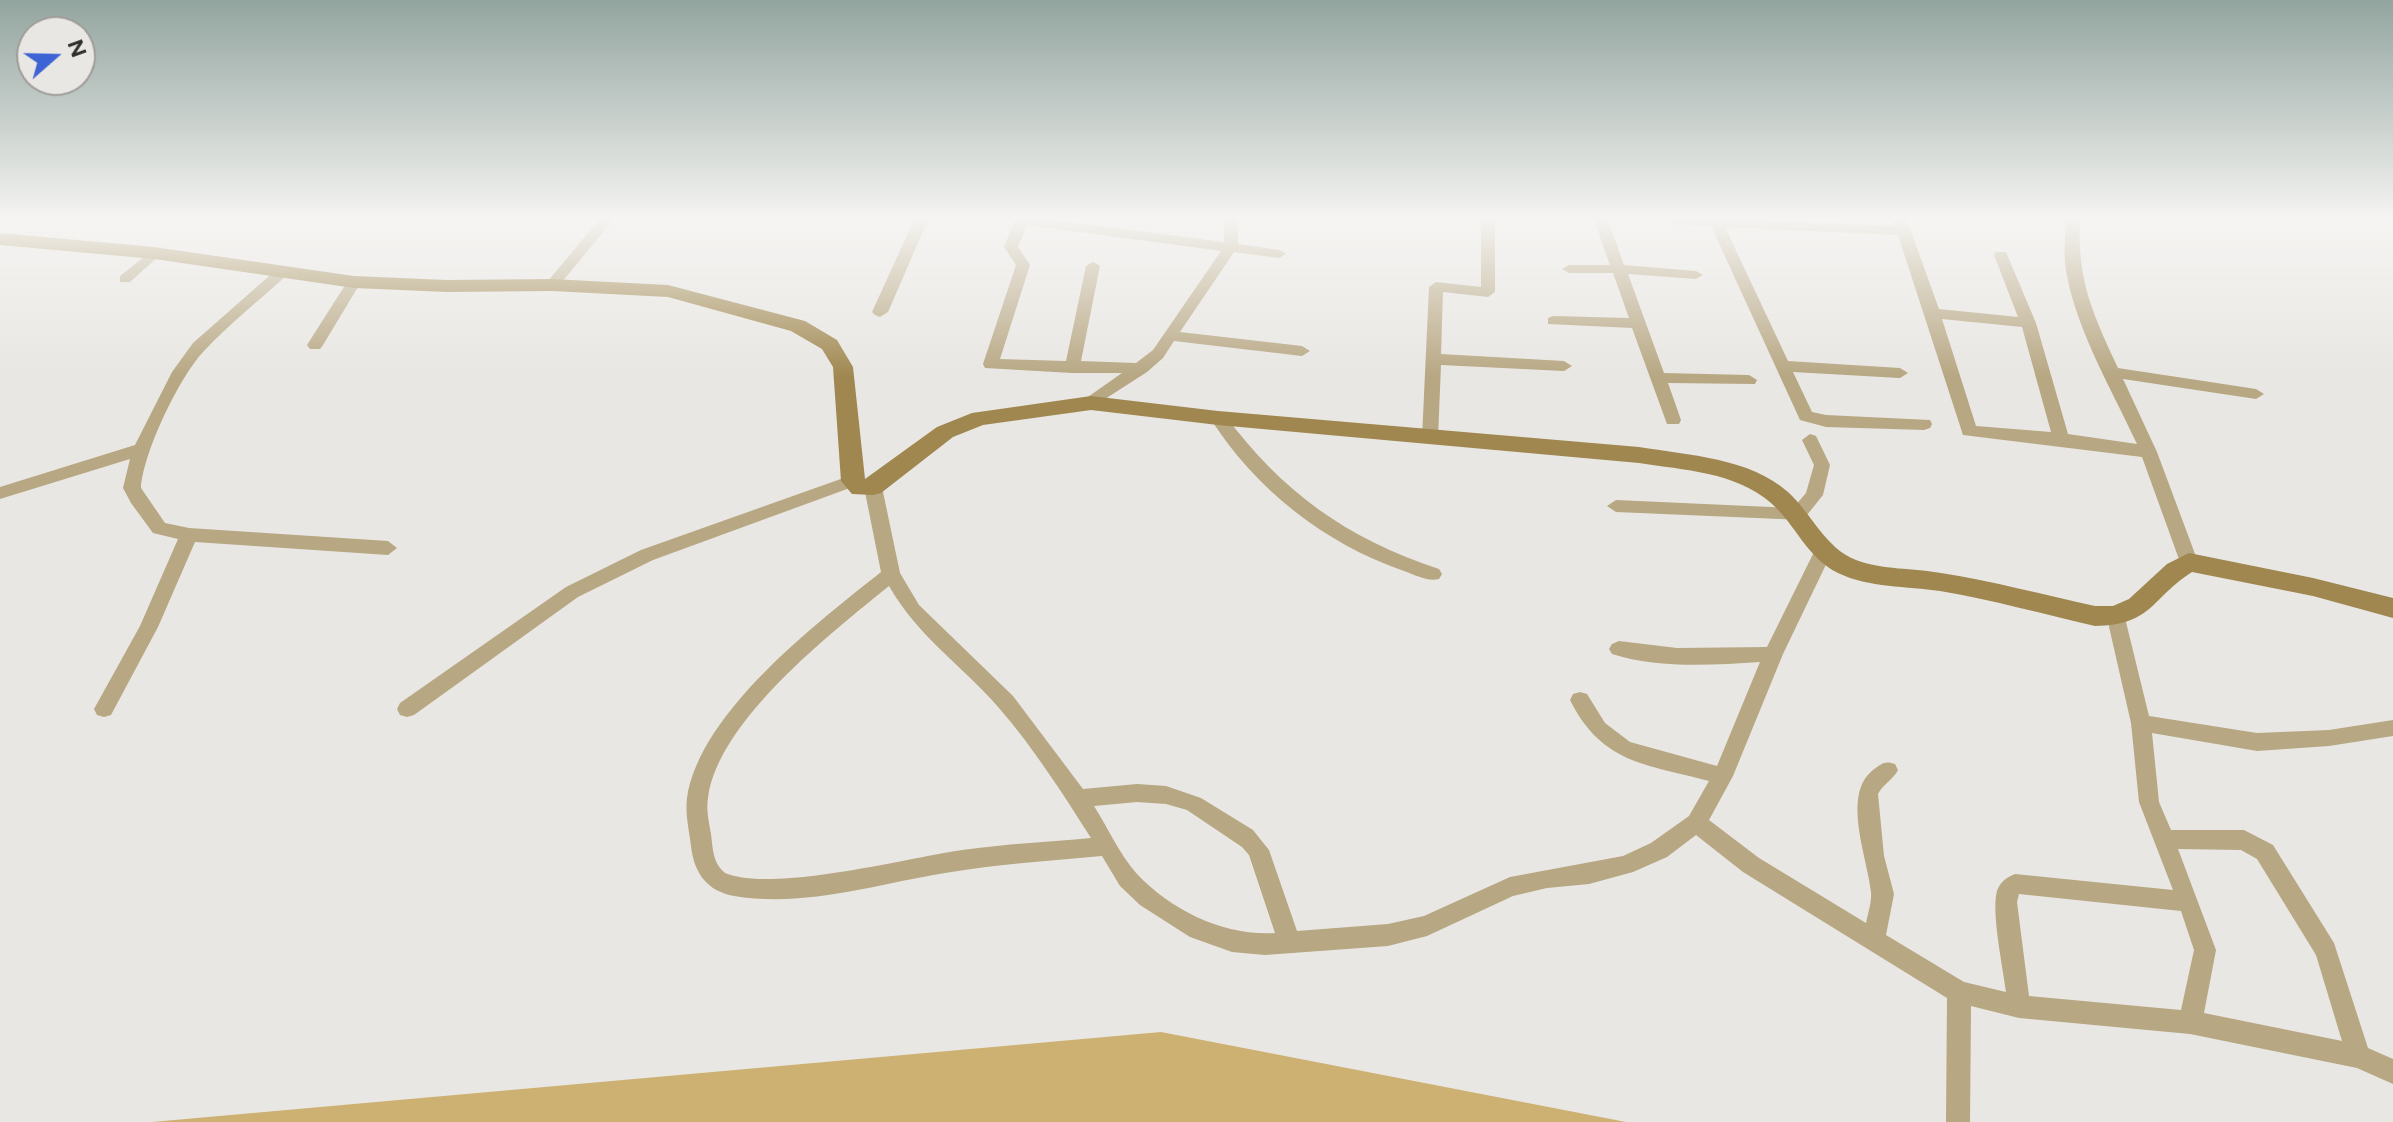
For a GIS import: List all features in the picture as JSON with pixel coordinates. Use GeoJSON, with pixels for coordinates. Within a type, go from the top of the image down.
{"type":"FeatureCollection","features":[{"type":"Feature","properties":{"kind":"street"},"geometry":{"type":"LineString","coordinates":[[125,279],[132,272]]}},
{"type":"Feature","properties":{"kind":"street"},"geometry":{"type":"LineString","coordinates":[[282,272],[198,347],[180,372],[141,449],[132,488],[159,528],[189,535],[388,548]]}},
{"type":"Feature","properties":{"kind":"street"},"geometry":{"type":"LineString","coordinates":[[285,272],[354,282],[447,286],[552,285],[668,291],[798,326],[830,345],[843,367],[862,484],[891,574],[912,610],[1006,702],[1078,799],[1128,879],[1148,898],[1198,930],[1232,941],[1290,943],[1364,938],[1427,926],[1510,887],[1625,865],[1659,850],[1696,823],[1723,776],[1773,654],[1823,552]]}},
{"type":"Feature","properties":{"kind":"street"},"geometry":{"type":"LineString","coordinates":[[552,285],[563,272]]}},
{"type":"Feature","properties":{"kind":"street"},"geometry":{"type":"LineString","coordinates":[[880,312],[898,272]]}},
{"type":"Feature","properties":{"kind":"street"},"geometry":{"type":"LineString","coordinates":[[1021,272],[991,364],[1141,368]]}},
{"type":"Feature","properties":{"kind":"street"},"geometry":{"type":"LineString","coordinates":[[1072,368],[1092,272]]}},
{"type":"Feature","properties":{"kind":"street"},"geometry":{"type":"LineString","coordinates":[[1091,403],[1158,354],[1213,272]]}},
{"type":"Feature","properties":{"kind":"street"},"geometry":{"type":"LineString","coordinates":[[1430,438],[1436,287],[1488,292],[1488,272]]}},
{"type":"Feature","properties":{"kind":"street"},"geometry":{"type":"LineString","coordinates":[[1620,272],[1673,420]]}},
{"type":"Feature","properties":{"kind":"street"},"geometry":{"type":"LineString","coordinates":[[1662,272],[1696,275]]}},
{"type":"Feature","properties":{"kind":"street"},"geometry":{"type":"LineString","coordinates":[[1740,272],[1806,416],[1815,420],[1924,424]]}},
{"type":"Feature","properties":{"kind":"street"},"geometry":{"type":"LineString","coordinates":[[1919,272],[1969,431],[2061,439],[2149,452]]}},
{"type":"Feature","properties":{"kind":"street"},"geometry":{"type":"LineString","coordinates":[[2008,272],[2028,323],[2061,439]]}},
{"type":"Feature","properties":{"kind":"street"},"geometry":{"type":"LineString","coordinates":[[2073,272],[2089,322],[2149,452],[2189,562]]}},
{"type":"Feature","properties":{"kind":"street"},"geometry":{"type":"LineString","coordinates":[[315,345],[354,282]]}},
{"type":"Feature","properties":{"kind":"street"},"geometry":{"type":"LineString","coordinates":[[1933,313],[2028,323]]}},
{"type":"Feature","properties":{"kind":"street"},"geometry":{"type":"LineString","coordinates":[[1553,321],[1638,323]]}},
{"type":"Feature","properties":{"kind":"street"},"geometry":{"type":"LineString","coordinates":[[1170,336],[1302,351]]}},
{"type":"Feature","properties":{"kind":"street"},"geometry":{"type":"LineString","coordinates":[[1433,359],[1564,366]]}},
{"type":"Feature","properties":{"kind":"street"},"geometry":{"type":"LineString","coordinates":[[1785,366],[1900,373]]}},
{"type":"Feature","properties":{"kind":"street"},"geometry":{"type":"LineString","coordinates":[[2112,372],[2256,394]]}},
{"type":"Feature","properties":{"kind":"street"},"geometry":{"type":"LineString","coordinates":[[1658,378],[1749,380]]}},
{"type":"Feature","properties":{"kind":"street"},"geometry":{"type":"LineString","coordinates":[[407,709],[572,592],[647,555],[862,484],[945,432],[980,418],[1091,403],[1218,418],[1639,455],[1695,464],[1769,489],[1797,515],[1823,552],[1851,568],[1948,583],[2095,616],[2116,618],[2134,611],[2173,570],[2189,562],[2313,587],[2393,608]]}},
{"type":"Feature","properties":{"kind":"street"},"geometry":{"type":"LineString","coordinates":[[1218,418],[1256,469],[1278,492],[1305,511],[1405,566],[1433,574]]}},
{"type":"Feature","properties":{"kind":"street"},"geometry":{"type":"LineString","coordinates":[[1797,515],[1814,495],[1822,465],[1810,440]]}},
{"type":"Feature","properties":{"kind":"street"},"geometry":{"type":"LineString","coordinates":[[0,493],[141,449]]}},
{"type":"Feature","properties":{"kind":"street"},"geometry":{"type":"LineString","coordinates":[[1616,506],[1797,515]]}},
{"type":"Feature","properties":{"kind":"street"},"geometry":{"type":"LineString","coordinates":[[104,709],[149,627],[189,535]]}},
{"type":"Feature","properties":{"kind":"street"},"geometry":{"type":"LineString","coordinates":[[891,574],[793,655],[741,715],[708,763],[698,795],[698,818],[703,865],[709,874],[731,886],[774,887],[843,881],[982,857],[1106,846]]}},
{"type":"Feature","properties":{"kind":"street"},"geometry":{"type":"LineString","coordinates":[[2116,618],[2141,723],[2149,802],[2205,950],[2190,1022]]}},
{"type":"Feature","properties":{"kind":"street"},"geometry":{"type":"LineString","coordinates":[[1619,649],[1663,657],[1698,659],[1773,654]]}},
{"type":"Feature","properties":{"kind":"street"},"geometry":{"type":"LineString","coordinates":[[1580,700],[1598,729],[1624,749],[1723,776]]}},
{"type":"Feature","properties":{"kind":"street"},"geometry":{"type":"LineString","coordinates":[[2141,723],[2257,742],[2329,738],[2393,728]]}},
{"type":"Feature","properties":{"kind":"street"},"geometry":{"type":"LineString","coordinates":[[1874,938],[1883,894],[1873,856],[1868,794],[1873,782],[1888,770]]}},
{"type":"Feature","properties":{"kind":"street"},"geometry":{"type":"LineString","coordinates":[[1078,799],[1122,793],[1166,795],[1193,804],[1219,822],[1241,831],[1258,850],[1290,943]]}},
{"type":"Feature","properties":{"kind":"street"},"geometry":{"type":"LineString","coordinates":[[1696,823],[1751,865],[1959,992],[2019,1007],[2190,1022],[2359,1056],[2393,1072]]}},
{"type":"Feature","properties":{"kind":"street"},"geometry":{"type":"LineString","coordinates":[[2163,839],[2244,840],[2265,852],[2326,951],[2359,1056]]}},
{"type":"Feature","properties":{"kind":"street"},"geometry":{"type":"LineString","coordinates":[[2019,1007],[2006,902],[2008,891],[2015,884],[2189,902]]}},
{"type":"Feature","properties":{"kind":"street"},"geometry":{"type":"LineString","coordinates":[[1958,1122],[1959,992]]}},
{"type":"Feature","properties":{"kind":"shaded area"},"geometry":{"type":"Polygon","coordinates":[[[1161,1032],[1626,1122],[152,1122],[1161,1032]]]}}]}
